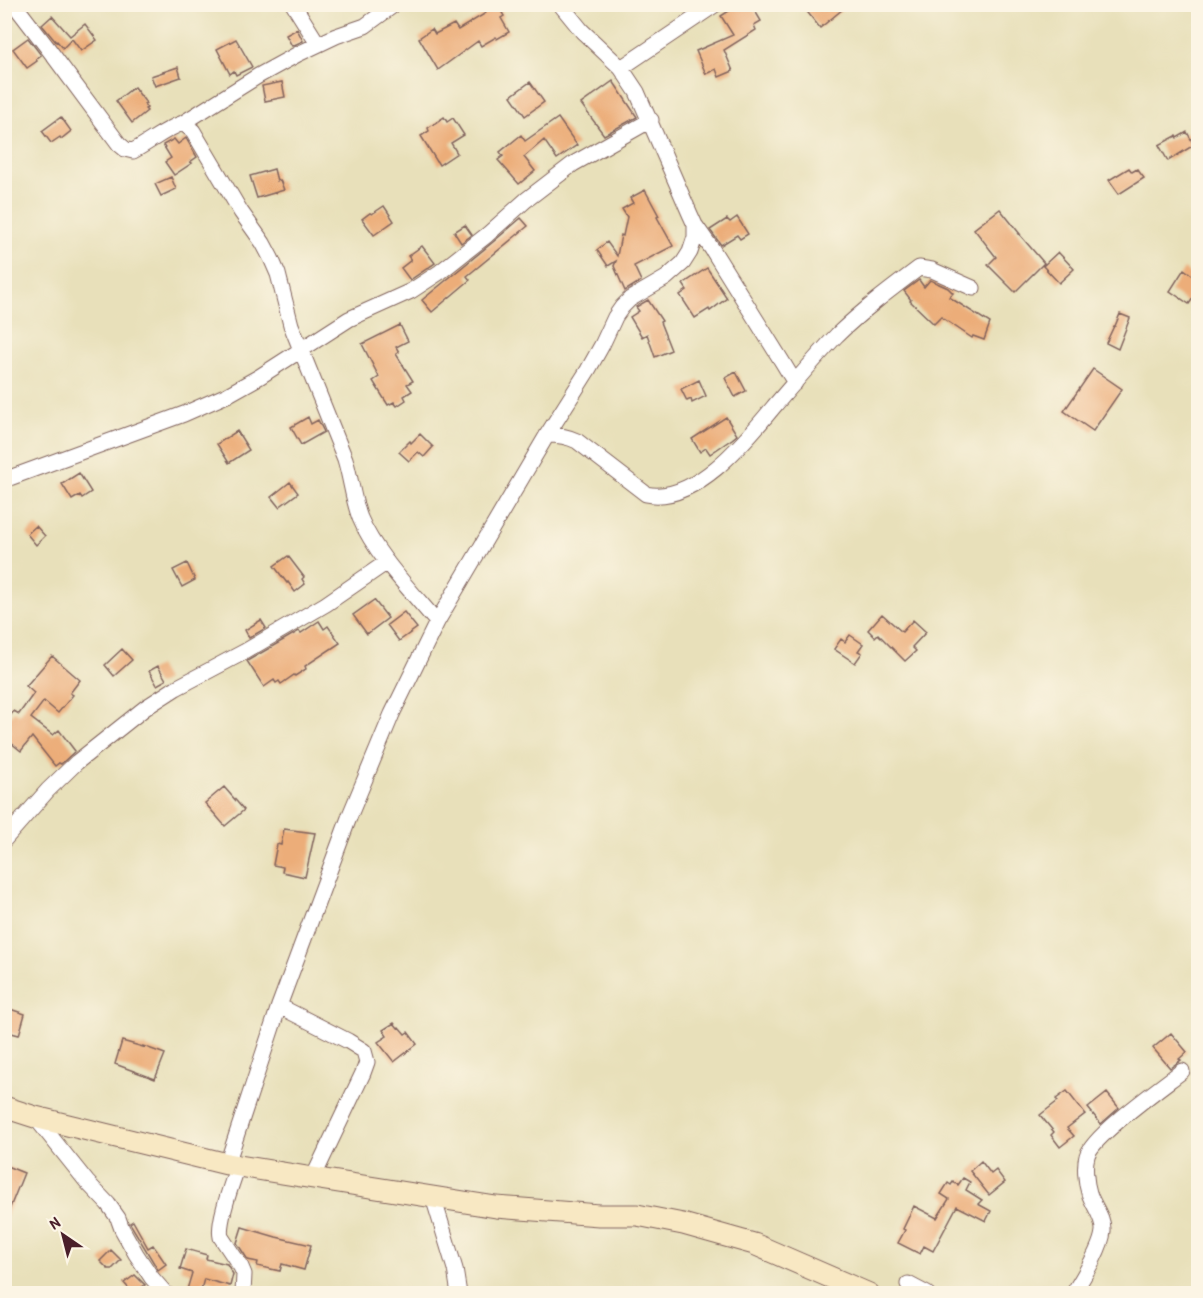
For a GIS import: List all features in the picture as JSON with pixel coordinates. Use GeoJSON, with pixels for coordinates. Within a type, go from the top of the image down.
{"type":"FeatureCollection","features":[{"type":"Feature","properties":{"kind":"main road"},"geometry":{"type":"LineString","coordinates":[[4,1107],[35,1117],[232,1164],[313,1178],[496,1207],[599,1215],[637,1215],[683,1224],[754,1244],[869,1293]]}},
{"type":"Feature","properties":{"kind":"street"},"geometry":{"type":"LineString","coordinates":[[14,4],[119,144],[133,151],[258,76],[318,44],[353,29],[365,27],[395,4]]}},
{"type":"Feature","properties":{"kind":"street"},"geometry":{"type":"LineString","coordinates":[[294,4],[318,44]]}},
{"type":"Feature","properties":{"kind":"street"},"geometry":{"type":"LineString","coordinates":[[560,4],[582,31],[621,68],[637,92],[695,225],[795,383]]}},
{"type":"Feature","properties":{"kind":"street"},"geometry":{"type":"LineString","coordinates":[[621,68],[717,4]]}},
{"type":"Feature","properties":{"kind":"street"},"geometry":{"type":"LineString","coordinates":[[4,480],[184,414],[227,395],[349,319],[411,291],[440,272],[573,164],[651,120]]}},
{"type":"Feature","properties":{"kind":"street"},"geometry":{"type":"LineString","coordinates":[[183,123],[193,131],[271,258],[278,274],[291,325],[345,459],[355,505],[370,540],[437,622]]}},
{"type":"Feature","properties":{"kind":"street"},"geometry":{"type":"LineString","coordinates":[[243,1293],[244,1274],[220,1232],[232,1164],[279,1006],[350,815],[392,714],[437,622],[588,370],[618,312],[630,299],[666,278],[683,263],[695,237],[695,225]]}},
{"type":"Feature","properties":{"kind":"street"},"geometry":{"type":"LineString","coordinates":[[547,435],[561,435],[577,441],[646,494],[669,495],[687,488],[726,459],[756,429],[837,335],[864,310],[919,268],[932,270],[974,288]]}},
{"type":"Feature","properties":{"kind":"street"},"geometry":{"type":"LineString","coordinates":[[4,840],[48,790],[77,762],[145,708],[176,688],[244,652],[326,604],[387,562]]}},
{"type":"Feature","properties":{"kind":"street"},"geometry":{"type":"LineString","coordinates":[[279,1006],[348,1041],[364,1051],[367,1057],[363,1073],[313,1178]]}},
{"type":"Feature","properties":{"kind":"street"},"geometry":{"type":"LineString","coordinates":[[1073,1293],[1099,1245],[1103,1231],[1100,1217],[1089,1193],[1087,1155],[1117,1123],[1182,1071]]}},
{"type":"Feature","properties":{"kind":"street"},"geometry":{"type":"LineString","coordinates":[[35,1117],[118,1218],[158,1291]]}},
{"type":"Feature","properties":{"kind":"street"},"geometry":{"type":"LineString","coordinates":[[433,1197],[455,1269],[459,1293]]}},
{"type":"Feature","properties":{"kind":"street"},"geometry":{"type":"LineString","coordinates":[[908,1284],[927,1293]]}},
{"type":"Feature","properties":{"kind":"building"},"geometry":{"type":"Polygon","coordinates":[[[481,4],[497,4],[504,16],[501,18],[509,32],[481,46],[478,41],[438,70],[419,38],[432,29],[435,34],[454,24],[458,30],[486,13],[481,4]]]}},
{"type":"Feature","properties":{"kind":"building"},"geometry":{"type":"Polygon","coordinates":[[[740,4],[751,4],[761,21],[754,25],[756,30],[724,50],[733,71],[719,77],[716,69],[706,74],[696,51],[733,35],[721,16],[740,4]]]}},
{"type":"Feature","properties":{"kind":"building"},"geometry":{"type":"Polygon","coordinates":[[[801,4],[849,4],[820,28],[801,4]]]}},
{"type":"Feature","properties":{"kind":"building"},"geometry":{"type":"Polygon","coordinates":[[[52,16],[70,36],[85,24],[97,40],[81,51],[72,39],[63,48],[42,25],[52,16]]]}},
{"type":"Feature","properties":{"kind":"building"},"geometry":{"type":"Polygon","coordinates":[[[297,29],[303,41],[292,46],[286,35],[297,29]]]}},
{"type":"Feature","properties":{"kind":"building"},"geometry":{"type":"Polygon","coordinates":[[[28,38],[41,55],[27,68],[13,49],[28,38]]]}},
{"type":"Feature","properties":{"kind":"building"},"geometry":{"type":"Polygon","coordinates":[[[236,39],[252,67],[236,75],[234,71],[230,74],[217,49],[236,39]]]}},
{"type":"Feature","properties":{"kind":"building"},"geometry":{"type":"Polygon","coordinates":[[[178,67],[181,77],[155,86],[151,76],[178,67]]]}},
{"type":"Feature","properties":{"kind":"building"},"geometry":{"type":"Polygon","coordinates":[[[613,81],[637,117],[604,135],[581,104],[613,81]]]}},
{"type":"Feature","properties":{"kind":"building"},"geometry":{"type":"Polygon","coordinates":[[[282,82],[285,97],[265,101],[262,86],[282,82]]]}},
{"type":"Feature","properties":{"kind":"building"},"geometry":{"type":"Polygon","coordinates":[[[530,82],[544,102],[525,116],[511,96],[530,82]]]}},
{"type":"Feature","properties":{"kind":"building"},"geometry":{"type":"Polygon","coordinates":[[[134,87],[146,103],[144,104],[147,111],[132,123],[116,101],[134,87]]]}},
{"type":"Feature","properties":{"kind":"building"},"geometry":{"type":"Polygon","coordinates":[[[61,117],[71,131],[51,143],[42,131],[61,117]]]}},
{"type":"Feature","properties":{"kind":"building"},"geometry":{"type":"Polygon","coordinates":[[[444,117],[447,122],[453,118],[464,135],[451,143],[457,153],[439,165],[421,136],[444,117]]]}},
{"type":"Feature","properties":{"kind":"building"},"geometry":{"type":"Polygon","coordinates":[[[558,118],[577,145],[557,159],[544,140],[524,157],[535,171],[519,184],[498,160],[503,156],[500,152],[521,135],[525,141],[558,118]]]}},
{"type":"Feature","properties":{"kind":"building"},"geometry":{"type":"Polygon","coordinates":[[[1187,132],[1194,145],[1168,161],[1159,145],[1187,132]]]}},
{"type":"Feature","properties":{"kind":"building"},"geometry":{"type":"Polygon","coordinates":[[[186,138],[197,157],[174,175],[165,162],[171,158],[163,145],[174,139],[178,144],[186,138]]]}},
{"type":"Feature","properties":{"kind":"building"},"geometry":{"type":"Polygon","coordinates":[[[1129,168],[1132,172],[1137,169],[1144,178],[1119,194],[1109,180],[1129,168]]]}},
{"type":"Feature","properties":{"kind":"building"},"geometry":{"type":"Polygon","coordinates":[[[274,169],[277,181],[280,180],[284,190],[257,198],[250,176],[274,169]]]}},
{"type":"Feature","properties":{"kind":"building"},"geometry":{"type":"Polygon","coordinates":[[[171,177],[176,189],[161,196],[155,184],[171,177]]]}},
{"type":"Feature","properties":{"kind":"building"},"geometry":{"type":"Polygon","coordinates":[[[645,190],[673,246],[634,266],[641,281],[625,291],[614,266],[616,261],[608,266],[597,250],[607,242],[617,256],[627,217],[622,209],[633,203],[630,198],[645,190]]]}},
{"type":"Feature","properties":{"kind":"building"},"geometry":{"type":"Polygon","coordinates":[[[384,206],[394,221],[374,235],[362,219],[384,206]]]}},
{"type":"Feature","properties":{"kind":"building"},"geometry":{"type":"Polygon","coordinates":[[[1000,209],[1044,263],[1015,292],[988,265],[996,257],[974,229],[1000,209]]]}},
{"type":"Feature","properties":{"kind":"building"},"geometry":{"type":"Polygon","coordinates":[[[737,217],[748,234],[740,239],[737,235],[721,245],[710,230],[727,219],[730,222],[737,217]]]}},
{"type":"Feature","properties":{"kind":"building"},"geometry":{"type":"Polygon","coordinates":[[[521,218],[528,226],[467,276],[470,280],[432,312],[422,300],[521,218]]]}},
{"type":"Feature","properties":{"kind":"building"},"geometry":{"type":"Polygon","coordinates":[[[465,225],[472,235],[461,243],[454,232],[465,225]]]}},
{"type":"Feature","properties":{"kind":"building"},"geometry":{"type":"Polygon","coordinates":[[[422,246],[435,263],[410,280],[401,268],[411,260],[408,256],[422,246]]]}},
{"type":"Feature","properties":{"kind":"building"},"geometry":{"type":"Polygon","coordinates":[[[1058,252],[1074,269],[1059,283],[1043,266],[1058,252]]]}},
{"type":"Feature","properties":{"kind":"building"},"geometry":{"type":"Polygon","coordinates":[[[707,268],[727,298],[710,311],[709,309],[695,318],[680,295],[687,290],[683,284],[707,268]]]}},
{"type":"Feature","properties":{"kind":"building"},"geometry":{"type":"Polygon","coordinates":[[[1184,269],[1196,278],[1194,281],[1198,284],[1198,291],[1189,304],[1170,291],[1184,269]]]}},
{"type":"Feature","properties":{"kind":"building"},"geometry":{"type":"Polygon","coordinates":[[[919,280],[924,287],[930,280],[948,288],[953,293],[949,297],[990,323],[984,340],[973,336],[972,338],[941,317],[934,324],[910,301],[904,291],[919,280]]]}},
{"type":"Feature","properties":{"kind":"building"},"geometry":{"type":"Polygon","coordinates":[[[648,300],[662,321],[660,322],[671,350],[655,357],[647,334],[642,337],[630,317],[639,311],[636,307],[648,300]]]}},
{"type":"Feature","properties":{"kind":"building"},"geometry":{"type":"Polygon","coordinates":[[[1120,314],[1130,318],[1118,349],[1106,343],[1120,314]]]}},
{"type":"Feature","properties":{"kind":"building"},"geometry":{"type":"Polygon","coordinates":[[[400,325],[408,341],[396,347],[399,352],[396,354],[413,381],[407,384],[412,391],[404,396],[406,400],[397,406],[394,402],[388,405],[373,381],[379,377],[362,344],[400,325]]]}},
{"type":"Feature","properties":{"kind":"building"},"geometry":{"type":"Polygon","coordinates":[[[1093,369],[1122,389],[1093,431],[1064,411],[1093,369]]]}},
{"type":"Feature","properties":{"kind":"building"},"geometry":{"type":"Polygon","coordinates":[[[736,372],[746,391],[735,397],[725,378],[736,372]]]}},
{"type":"Feature","properties":{"kind":"building"},"geometry":{"type":"Polygon","coordinates":[[[699,380],[706,396],[692,403],[691,399],[687,401],[681,389],[699,380]]]}},
{"type":"Feature","properties":{"kind":"building"},"geometry":{"type":"Polygon","coordinates":[[[308,417],[311,424],[318,420],[324,432],[301,445],[291,427],[308,417]]]}},
{"type":"Feature","properties":{"kind":"building"},"geometry":{"type":"Polygon","coordinates":[[[726,417],[737,435],[710,454],[706,448],[700,452],[692,439],[726,417]]]}},
{"type":"Feature","properties":{"kind":"building"},"geometry":{"type":"Polygon","coordinates":[[[237,431],[249,450],[229,463],[217,444],[237,431]]]}},
{"type":"Feature","properties":{"kind":"building"},"geometry":{"type":"Polygon","coordinates":[[[420,434],[433,447],[424,457],[418,452],[409,461],[399,452],[420,434]]]}},
{"type":"Feature","properties":{"kind":"building"},"geometry":{"type":"Polygon","coordinates":[[[79,473],[91,492],[82,498],[80,495],[72,500],[62,484],[79,473]]]}},
{"type":"Feature","properties":{"kind":"building"},"geometry":{"type":"Polygon","coordinates":[[[290,482],[298,493],[279,507],[271,497],[290,482]]]}},
{"type":"Feature","properties":{"kind":"building"},"geometry":{"type":"Polygon","coordinates":[[[36,526],[45,536],[36,545],[27,534],[36,526]]]}},
{"type":"Feature","properties":{"kind":"building"},"geometry":{"type":"Polygon","coordinates":[[[288,556],[304,577],[302,579],[305,584],[295,592],[274,566],[288,556]]]}},
{"type":"Feature","properties":{"kind":"building"},"geometry":{"type":"Polygon","coordinates":[[[187,563],[195,580],[182,587],[173,570],[187,563]]]}},
{"type":"Feature","properties":{"kind":"building"},"geometry":{"type":"Polygon","coordinates":[[[374,600],[388,618],[367,634],[353,615],[374,600]]]}},
{"type":"Feature","properties":{"kind":"building"},"geometry":{"type":"Polygon","coordinates":[[[404,612],[417,628],[399,641],[387,625],[404,612]]]}},
{"type":"Feature","properties":{"kind":"building"},"geometry":{"type":"Polygon","coordinates":[[[882,614],[902,632],[913,620],[926,632],[912,647],[916,651],[905,661],[878,634],[875,637],[868,630],[882,614]]]}},
{"type":"Feature","properties":{"kind":"building"},"geometry":{"type":"Polygon","coordinates":[[[261,620],[266,628],[249,638],[245,630],[261,620]]]}},
{"type":"Feature","properties":{"kind":"building"},"geometry":{"type":"Polygon","coordinates":[[[319,621],[324,629],[328,626],[340,643],[305,666],[306,669],[295,676],[281,684],[274,680],[264,687],[247,661],[319,621]]]}},
{"type":"Feature","properties":{"kind":"building"},"geometry":{"type":"Polygon","coordinates":[[[850,635],[863,644],[858,651],[862,653],[855,663],[834,649],[841,639],[845,642],[850,635]]]}},
{"type":"Feature","properties":{"kind":"building"},"geometry":{"type":"Polygon","coordinates":[[[122,649],[132,660],[114,676],[105,665],[122,649]]]}},
{"type":"Feature","properties":{"kind":"building"},"geometry":{"type":"Polygon","coordinates":[[[52,656],[80,680],[70,693],[73,695],[58,713],[44,701],[31,718],[53,735],[59,730],[75,751],[61,764],[55,766],[32,737],[21,751],[5,738],[11,729],[4,723],[14,711],[19,714],[34,693],[26,686],[52,656]]]}},
{"type":"Feature","properties":{"kind":"building"},"geometry":{"type":"Polygon","coordinates":[[[158,666],[166,680],[157,685],[149,671],[158,666]]]}},
{"type":"Feature","properties":{"kind":"building"},"geometry":{"type":"Polygon","coordinates":[[[224,787],[244,810],[225,826],[205,803],[224,787]]]}},
{"type":"Feature","properties":{"kind":"building"},"geometry":{"type":"Polygon","coordinates":[[[284,829],[315,833],[305,877],[282,872],[283,867],[273,865],[277,844],[281,845],[284,829]]]}},
{"type":"Feature","properties":{"kind":"building"},"geometry":{"type":"Polygon","coordinates":[[[4,1007],[25,1014],[19,1035],[4,1031],[4,1007]]]}},
{"type":"Feature","properties":{"kind":"building"},"geometry":{"type":"Polygon","coordinates":[[[394,1023],[405,1034],[408,1032],[417,1044],[394,1062],[378,1042],[387,1036],[383,1030],[394,1023]]]}},
{"type":"Feature","properties":{"kind":"building"},"geometry":{"type":"Polygon","coordinates":[[[1171,1033],[1187,1052],[1170,1068],[1153,1048],[1171,1033]]]}},
{"type":"Feature","properties":{"kind":"building"},"geometry":{"type":"Polygon","coordinates":[[[122,1041],[165,1054],[155,1079],[115,1064],[122,1041]]]}},
{"type":"Feature","properties":{"kind":"building"},"geometry":{"type":"Polygon","coordinates":[[[1067,1091],[1085,1114],[1067,1128],[1074,1136],[1060,1147],[1051,1135],[1054,1132],[1040,1115],[1067,1091]]]}},
{"type":"Feature","properties":{"kind":"building"},"geometry":{"type":"Polygon","coordinates":[[[1107,1093],[1119,1108],[1101,1124],[1088,1108],[1107,1093]]]}},
{"type":"Feature","properties":{"kind":"building"},"geometry":{"type":"Polygon","coordinates":[[[981,1161],[991,1174],[996,1170],[1005,1182],[989,1195],[970,1171],[981,1161]]]}},
{"type":"Feature","properties":{"kind":"building"},"geometry":{"type":"Polygon","coordinates":[[[4,1165],[24,1173],[5,1220],[4,1220],[4,1165]]]}},
{"type":"Feature","properties":{"kind":"building"},"geometry":{"type":"Polygon","coordinates":[[[963,1178],[970,1182],[966,1190],[982,1200],[978,1204],[991,1211],[986,1221],[957,1206],[933,1251],[924,1246],[920,1254],[898,1243],[914,1206],[937,1218],[949,1199],[941,1194],[948,1183],[951,1185],[953,1182],[958,1185],[963,1178]]]}},
{"type":"Feature","properties":{"kind":"building"},"geometry":{"type":"Polygon","coordinates":[[[133,1221],[148,1248],[153,1245],[166,1264],[158,1270],[131,1225],[133,1221]]]}},
{"type":"Feature","properties":{"kind":"building"},"geometry":{"type":"Polygon","coordinates":[[[242,1227],[311,1245],[304,1270],[282,1264],[280,1271],[257,1266],[258,1262],[248,1260],[237,1243],[242,1227]]]}},
{"type":"Feature","properties":{"kind":"building"},"geometry":{"type":"Polygon","coordinates":[[[186,1249],[207,1255],[206,1259],[227,1264],[233,1274],[230,1286],[204,1279],[200,1293],[186,1293],[192,1273],[180,1269],[186,1249]]]}},
{"type":"Feature","properties":{"kind":"building"},"geometry":{"type":"Polygon","coordinates":[[[111,1250],[121,1260],[112,1269],[108,1269],[100,1261],[111,1250]]]}},
{"type":"Feature","properties":{"kind":"building"},"geometry":{"type":"Polygon","coordinates":[[[135,1275],[145,1285],[133,1293],[124,1283],[135,1275]]]}}]}
